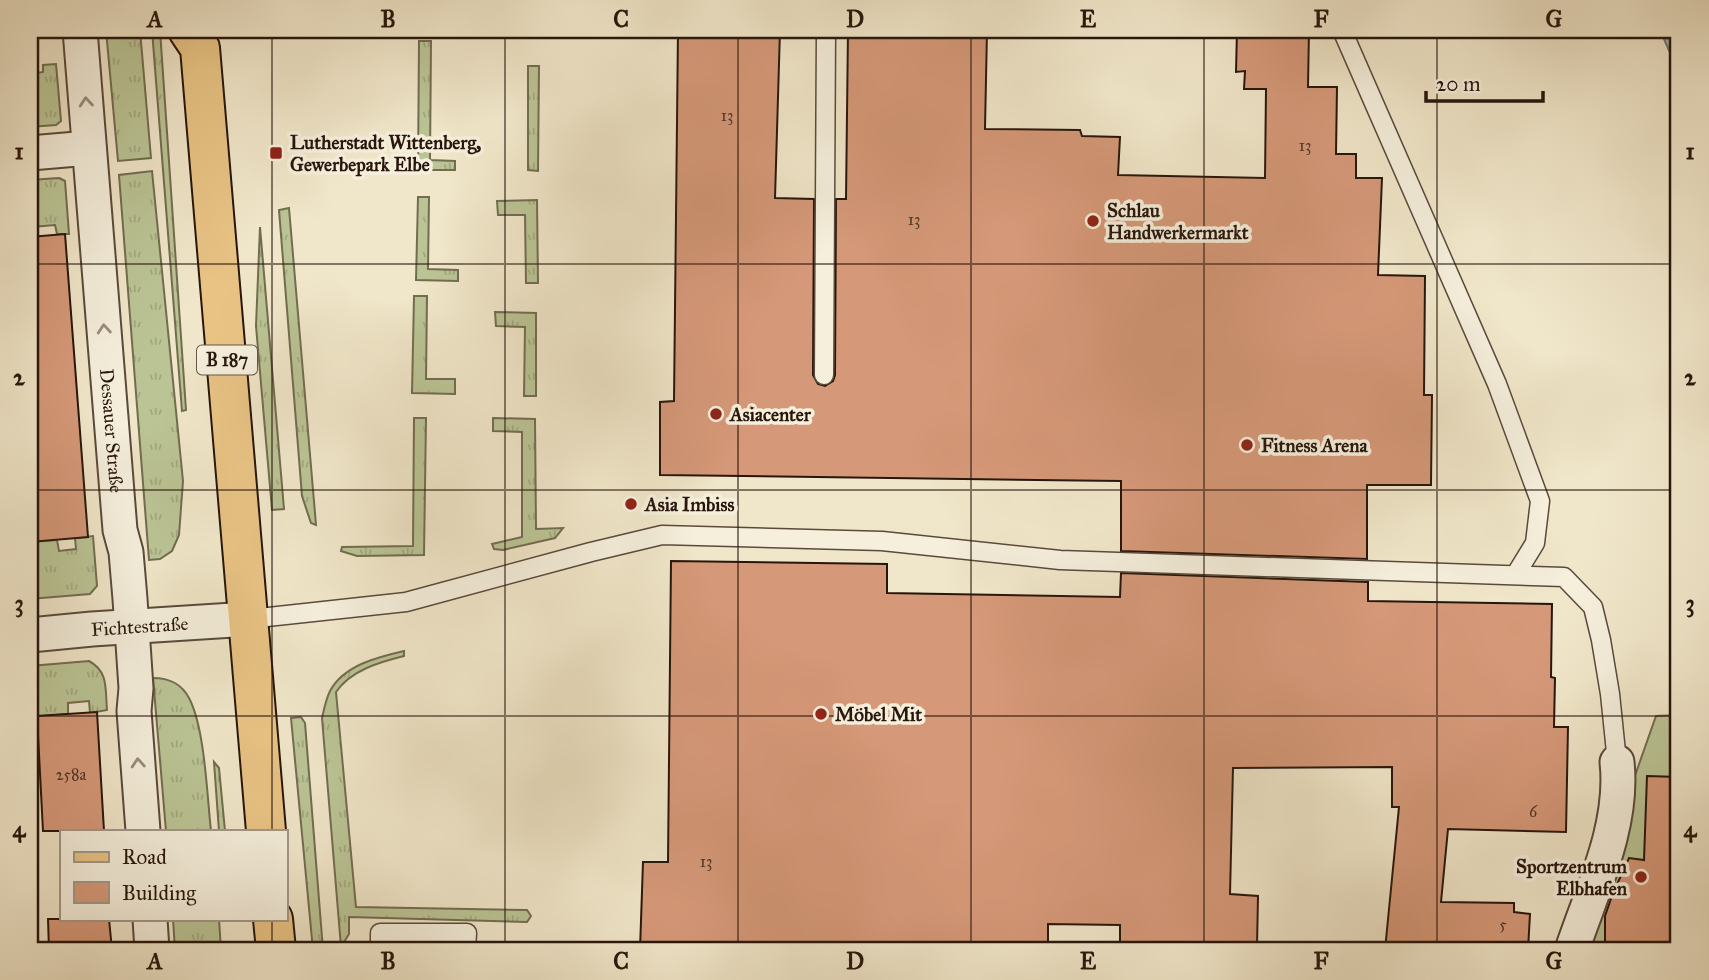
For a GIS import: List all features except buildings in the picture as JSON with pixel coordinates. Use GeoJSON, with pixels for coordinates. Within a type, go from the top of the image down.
{"type":"FeatureCollection","features":[{"type":"Feature","properties":{"kind":"main road","name":"B 187"},"geometry":{"type":"LineString","coordinates":[[199,36],[266,830]]}},
{"type":"Feature","properties":{"kind":"main road"},"geometry":{"type":"LineString","coordinates":[[273,920],[276,950]]}},
{"type":"Feature","properties":{"kind":"street","name":"Dessauer Straße"},"geometry":{"type":"LineString","coordinates":[[80,30],[120,530],[126,552],[132,627],[136,688],[134,711],[143,830]]}},
{"type":"Feature","properties":{"kind":"street"},"geometry":{"type":"LineString","coordinates":[[30,153],[89,148]]}},
{"type":"Feature","properties":{"kind":"street","name":"Fichtestraße"},"geometry":{"type":"LineString","coordinates":[[30,635],[249,619]]}},
{"type":"Feature","properties":{"kind":"street"},"geometry":{"type":"LineString","coordinates":[[1572,950],[1609,841],[1618,805],[1617,761]]}},
{"type":"Feature","properties":{"kind":"street"},"geometry":{"type":"LineString","coordinates":[[150,920],[152,950]]}},
{"type":"Feature","properties":{"kind":"lane"},"geometry":{"type":"LineString","coordinates":[[824,375],[826,30]]}},
{"type":"Feature","properties":{"kind":"lane"},"geometry":{"type":"LineString","coordinates":[[1342,30],[1497,384],[1540,501],[1535,543],[1516,574]]}},
{"type":"Feature","properties":{"kind":"lane"},"geometry":{"type":"LineString","coordinates":[[249,619],[406,602],[591,552],[662,536],[883,541],[1060,560],[1564,577],[1593,607],[1610,694],[1617,761]]}},
{"type":"Feature","properties":{"kind":"lane"},"geometry":{"type":"LineString","coordinates":[[380,950],[380,933],[467,933],[466,950]]}},
{"type":"Feature","properties":{"kind":"green space"},"geometry":{"type":"Polygon","coordinates":[[[106,30],[140,30],[151,158],[118,161],[106,30]]]}},
{"type":"Feature","properties":{"kind":"green space"},"geometry":{"type":"Polygon","coordinates":[[[152,30],[160,30],[186,410],[182,411],[152,30]]]}},
{"type":"Feature","properties":{"kind":"green space"},"geometry":{"type":"Polygon","coordinates":[[[419,41],[431,41],[430,160],[455,161],[455,170],[418,170],[419,41]]]}},
{"type":"Feature","properties":{"kind":"green space"},"geometry":{"type":"Polygon","coordinates":[[[56,64],[61,121],[56,125],[30,127],[30,74],[43,72],[43,65],[56,64]]]}},
{"type":"Feature","properties":{"kind":"green space"},"geometry":{"type":"Polygon","coordinates":[[[528,66],[539,66],[538,171],[528,170],[528,66]]]}},
{"type":"Feature","properties":{"kind":"green space"},"geometry":{"type":"Polygon","coordinates":[[[152,171],[183,481],[179,535],[172,551],[160,559],[149,560],[119,175],[152,171]]]}},
{"type":"Feature","properties":{"kind":"green space"},"geometry":{"type":"Polygon","coordinates":[[[59,178],[65,181],[69,234],[57,234],[55,225],[32,227],[30,237],[30,180],[59,178]]]}},
{"type":"Feature","properties":{"kind":"green space"},"geometry":{"type":"Polygon","coordinates":[[[418,197],[429,197],[428,269],[458,270],[458,281],[416,280],[418,197]]]}},
{"type":"Feature","properties":{"kind":"green space"},"geometry":{"type":"Polygon","coordinates":[[[537,200],[538,283],[526,283],[525,215],[498,215],[497,201],[537,200]]]}},
{"type":"Feature","properties":{"kind":"green space"},"geometry":{"type":"Polygon","coordinates":[[[289,208],[316,525],[311,523],[302,496],[279,210],[289,208]]]}},
{"type":"Feature","properties":{"kind":"green space"},"geometry":{"type":"Polygon","coordinates":[[[260,227],[284,509],[272,510],[256,326],[260,227]]]}},
{"type":"Feature","properties":{"kind":"green space"},"geometry":{"type":"Polygon","coordinates":[[[414,296],[427,296],[426,379],[455,379],[455,394],[412,393],[414,296]]]}},
{"type":"Feature","properties":{"kind":"green space"},"geometry":{"type":"Polygon","coordinates":[[[495,312],[536,313],[536,396],[524,396],[525,327],[496,326],[495,312]]]}},
{"type":"Feature","properties":{"kind":"green space"},"geometry":{"type":"Polygon","coordinates":[[[414,418],[426,418],[424,555],[357,556],[341,551],[342,547],[413,546],[414,418]]]}},
{"type":"Feature","properties":{"kind":"green space"},"geometry":{"type":"Polygon","coordinates":[[[493,418],[535,419],[536,529],[563,528],[555,538],[503,550],[494,549],[492,544],[522,537],[522,432],[493,431],[493,418]]]}},
{"type":"Feature","properties":{"kind":"green space"},"geometry":{"type":"Polygon","coordinates":[[[93,536],[97,586],[90,594],[30,599],[30,542],[57,540],[59,551],[76,549],[75,538],[93,536]]]}},
{"type":"Feature","properties":{"kind":"green space"},"geometry":{"type":"Polygon","coordinates":[[[404,651],[404,656],[376,664],[358,673],[342,684],[336,692],[356,907],[527,910],[531,916],[527,922],[349,917],[349,934],[341,947],[322,718],[330,691],[344,675],[362,664],[404,651]]]}},
{"type":"Feature","properties":{"kind":"green space"},"geometry":{"type":"Polygon","coordinates":[[[89,661],[103,676],[107,710],[90,713],[89,701],[68,703],[68,714],[30,717],[30,666],[89,661]]]}},
{"type":"Feature","properties":{"kind":"green space"},"geometry":{"type":"Polygon","coordinates":[[[153,678],[169,680],[178,685],[189,698],[199,727],[207,781],[211,830],[166,830],[153,678]]]}},
{"type":"Feature","properties":{"kind":"green space","name":"Sportzentrum Elbhafen"},"geometry":{"type":"Polygon","coordinates":[[[1679,715],[1679,950],[1582,950],[1625,804],[1656,716],[1679,715]]]}},
{"type":"Feature","properties":{"kind":"green space"},"geometry":{"type":"Polygon","coordinates":[[[301,717],[305,723],[323,950],[313,950],[291,718],[301,717]]]}},
{"type":"Feature","properties":{"kind":"green space"},"geometry":{"type":"Polygon","coordinates":[[[214,762],[219,768],[225,830],[219,830],[214,762]]]}},
{"type":"Feature","properties":{"kind":"green space"},"geometry":{"type":"Polygon","coordinates":[[[173,920],[219,920],[221,950],[175,950],[173,920]]]}},
{"type":"Feature","properties":{"kind":"water"},"geometry":{"type":"Polygon","coordinates":[[[1660,30],[1679,30],[1679,73],[1660,30]]]}},
{"type":"Feature","properties":{"kind":"place","name":"Lutherstadt Wittenberg, Gewerbepark Elbe"},"geometry":{"type":"Point","coordinates":[276,153]}},
{"type":"Feature","properties":{"kind":"place","name":"Schlau Handwerkermarkt"},"geometry":{"type":"Point","coordinates":[1093,221]}},
{"type":"Feature","properties":{"kind":"place","name":"Asiacenter"},"geometry":{"type":"Point","coordinates":[716,414]}},
{"type":"Feature","properties":{"kind":"place","name":"Fitness Arena"},"geometry":{"type":"Point","coordinates":[1247,445]}},
{"type":"Feature","properties":{"kind":"place","name":"Asia Imbiss"},"geometry":{"type":"Point","coordinates":[631,504]}},
{"type":"Feature","properties":{"kind":"place","name":"Möbel Mit"},"geometry":{"type":"Point","coordinates":[821,714]}},
{"type":"Feature","properties":{"kind":"place","name":"Sportzentrum Elbhafen"},"geometry":{"type":"Point","coordinates":[1641,877]}}]}
